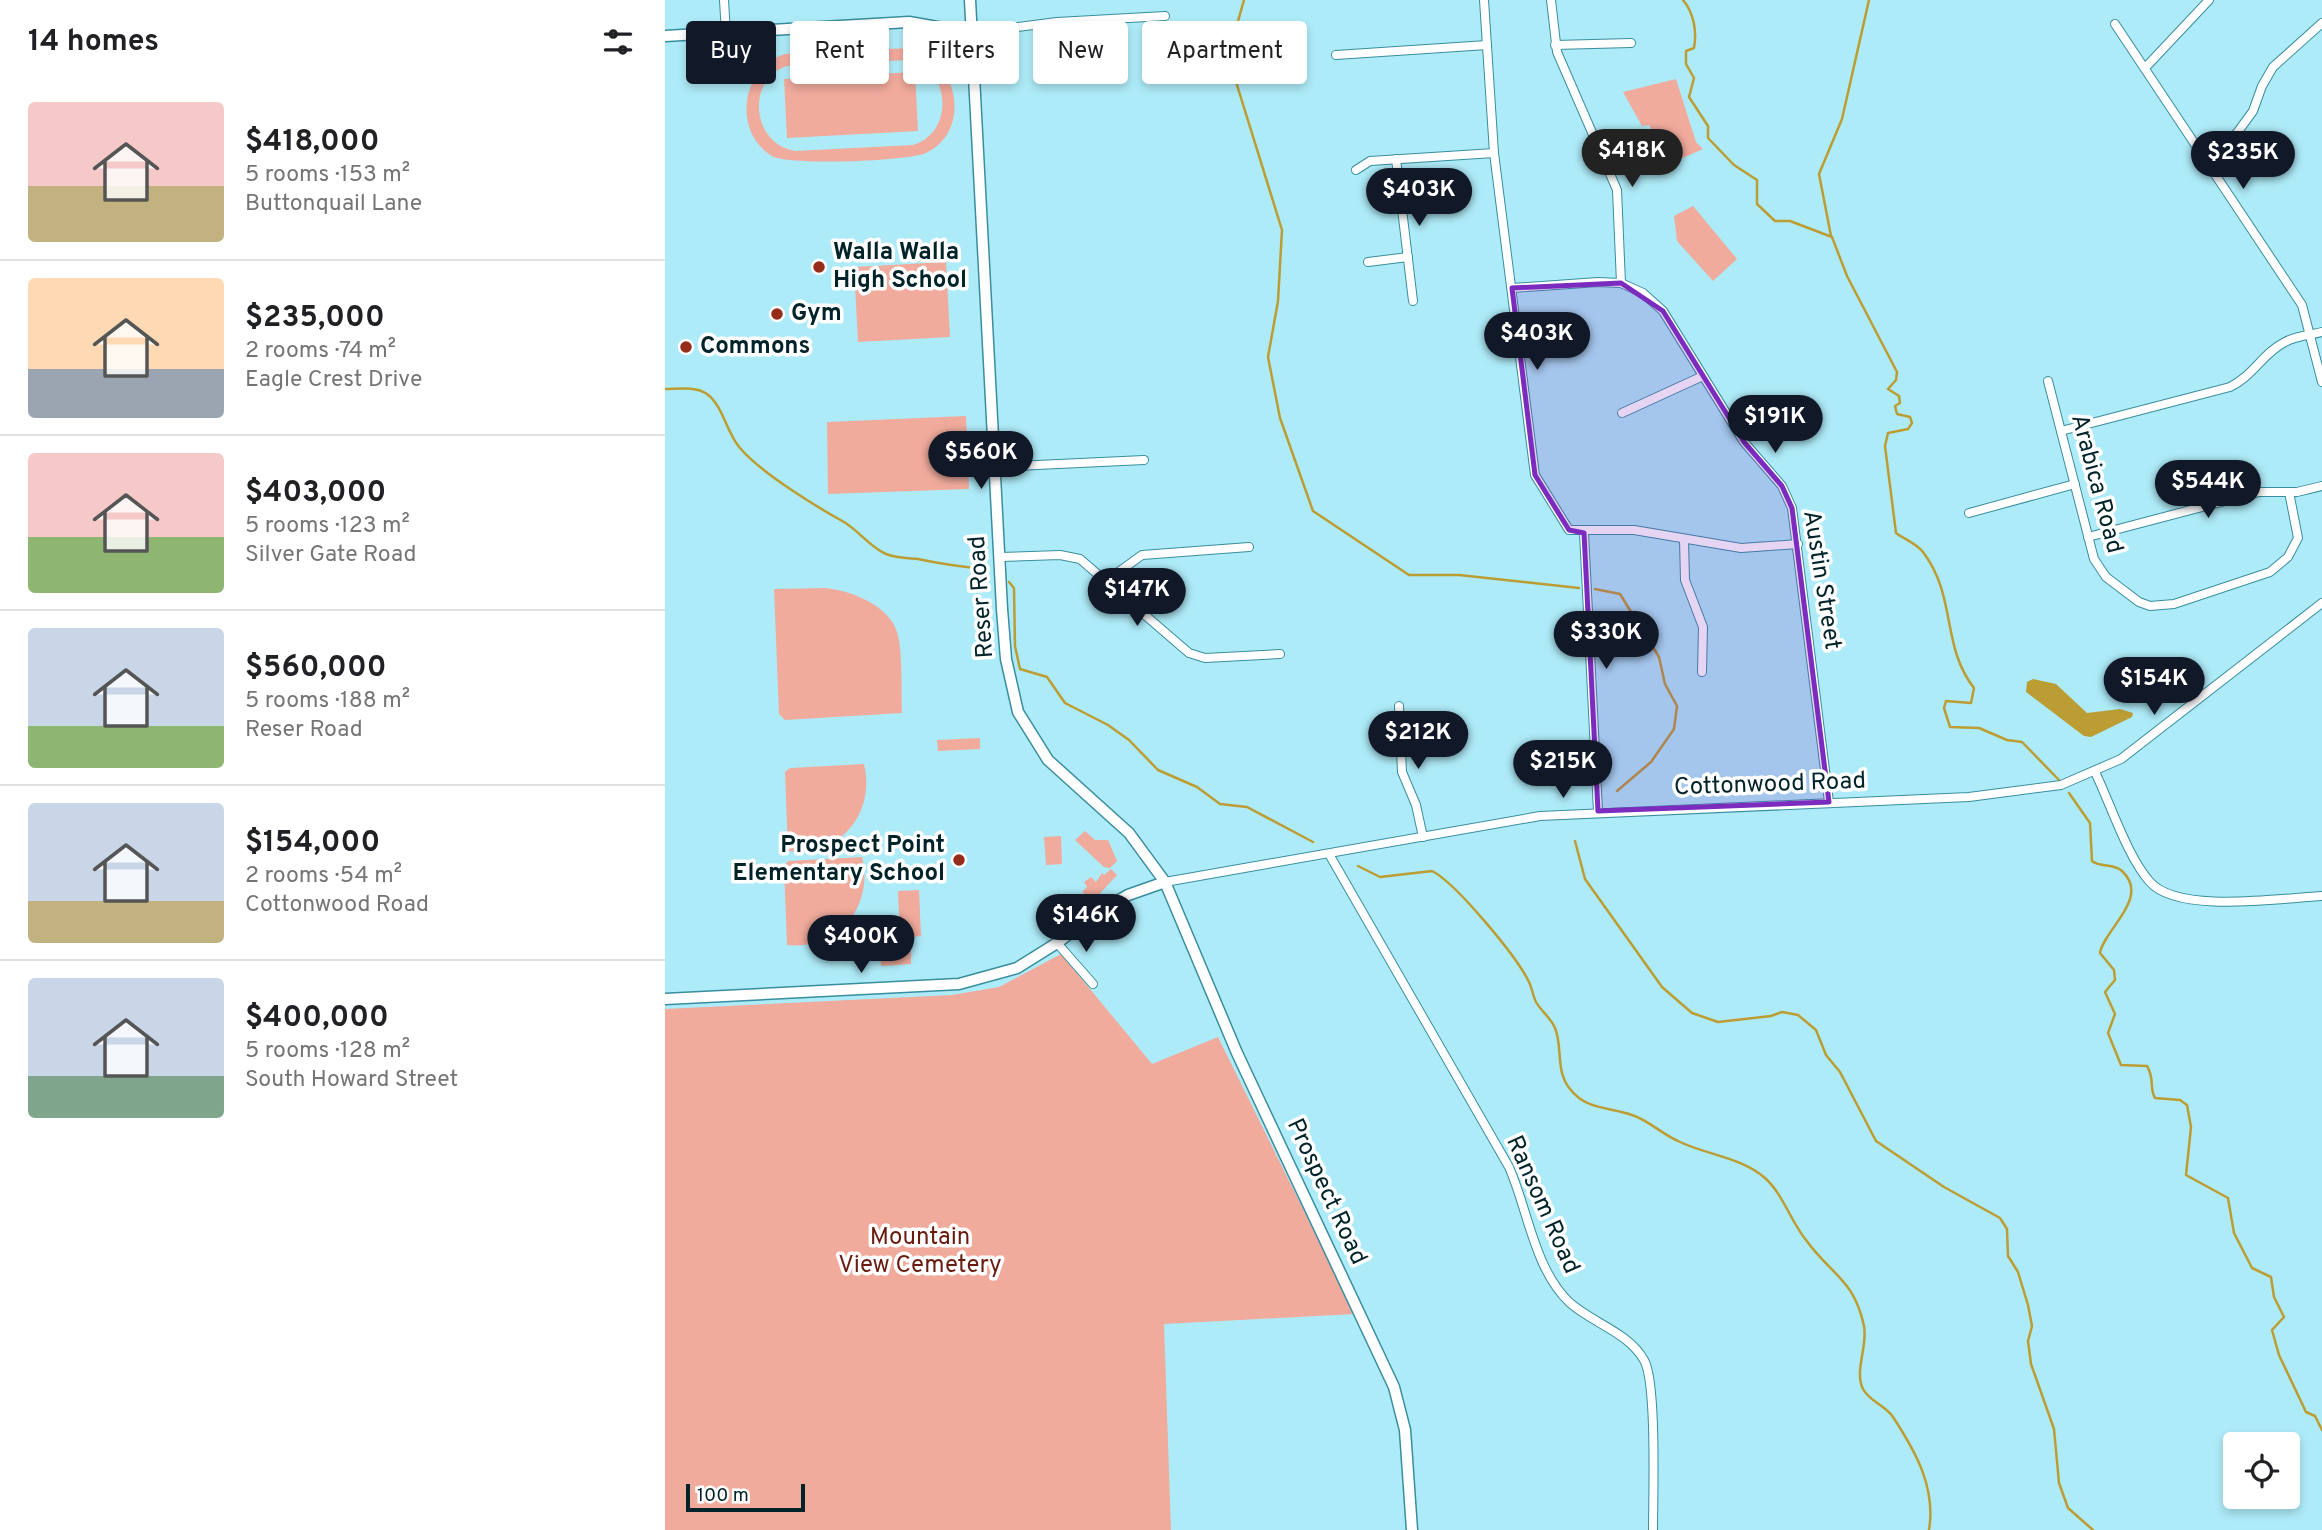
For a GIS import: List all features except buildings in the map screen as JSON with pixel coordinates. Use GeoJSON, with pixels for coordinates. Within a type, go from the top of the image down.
{"type":"FeatureCollection","features":[{"type":"Feature","properties":{"kind":"main road","name":"Reser Road"},"geometry":{"type":"LineString","coordinates":[[970,0],[971,21]]}},
{"type":"Feature","properties":{"kind":"main road"},"geometry":{"type":"LineString","coordinates":[[776,31],[903,22]]}},
{"type":"Feature","properties":{"kind":"main road"},"geometry":{"type":"LineString","coordinates":[[665,36],[686,35]]}},
{"type":"Feature","properties":{"kind":"main road","name":"Reser Road"},"geometry":{"type":"LineString","coordinates":[[974,84],[1006,659],[1019,712],[1048,760],[1129,833],[1165,882]]}},
{"type":"Feature","properties":{"kind":"main road"},"geometry":{"type":"LineString","coordinates":[[665,999],[959,984],[1017,968],[1118,901],[1165,882]]}},
{"type":"Feature","properties":{"kind":"main road","name":"Prospect Road"},"geometry":{"type":"LineString","coordinates":[[1165,882],[1237,1053],[1394,1387],[1405,1430],[1412,1530]]}},
{"type":"Feature","properties":{"kind":"street"},"geometry":{"type":"LineString","coordinates":[[724,0],[725,21]]}},
{"type":"Feature","properties":{"kind":"street"},"geometry":{"type":"LineString","coordinates":[[1484,0],[1494,153],[1535,475],[1569,530],[1584,533],[1634,530],[1741,548],[1798,544]]}},
{"type":"Feature","properties":{"kind":"street"},"geometry":{"type":"LineString","coordinates":[[1512,288],[1621,283],[1618,190],[1555,45],[1551,0]]}},
{"type":"Feature","properties":{"kind":"street"},"geometry":{"type":"LineString","coordinates":[[2145,68],[2209,0]]}},
{"type":"Feature","properties":{"kind":"street"},"geometry":{"type":"LineString","coordinates":[[1019,27],[1165,16]]}},
{"type":"Feature","properties":{"kind":"street"},"geometry":{"type":"LineString","coordinates":[[2204,159],[2237,133],[2253,111],[2262,86],[2273,67],[2322,23]]}},
{"type":"Feature","properties":{"kind":"street"},"geometry":{"type":"LineString","coordinates":[[2115,24],[2302,305],[2322,382]]}},
{"type":"Feature","properties":{"kind":"street"},"geometry":{"type":"LineString","coordinates":[[1555,45],[1631,43]]}},
{"type":"Feature","properties":{"kind":"street"},"geometry":{"type":"LineString","coordinates":[[1336,55],[1487,45]]}},
{"type":"Feature","properties":{"kind":"street"},"geometry":{"type":"LineString","coordinates":[[1356,170],[1370,161],[1494,153]]}},
{"type":"Feature","properties":{"kind":"street"},"geometry":{"type":"LineString","coordinates":[[1396,159],[1413,301]]}},
{"type":"Feature","properties":{"kind":"street"},"geometry":{"type":"LineString","coordinates":[[1368,262],[1408,257]]}},
{"type":"Feature","properties":{"kind":"street","name":"Austin Street"},"geometry":{"type":"LineString","coordinates":[[1621,283],[1643,293],[1664,311],[1744,442],[1782,486],[1792,508],[1829,802]]}},
{"type":"Feature","properties":{"kind":"street"},"geometry":{"type":"LineString","coordinates":[[2061,431],[2230,387],[2245,380],[2272,350],[2287,340],[2322,332]]}},
{"type":"Feature","properties":{"kind":"street"},"geometry":{"type":"LineString","coordinates":[[1622,413],[1703,376]]}},
{"type":"Feature","properties":{"kind":"street","name":"Arabica Road"},"geometry":{"type":"LineString","coordinates":[[2048,381],[2094,559],[2106,577],[2139,602],[2150,606],[2174,604],[2270,572],[2281,564],[2295,547],[2298,538],[2289,492]]}},
{"type":"Feature","properties":{"kind":"street"},"geometry":{"type":"LineString","coordinates":[[995,467],[1145,460]]}},
{"type":"Feature","properties":{"kind":"street"},"geometry":{"type":"LineString","coordinates":[[1969,513],[2075,484]]}},
{"type":"Feature","properties":{"kind":"street"},"geometry":{"type":"LineString","coordinates":[[2088,537],[2259,492],[2289,492],[2322,486]]}},
{"type":"Feature","properties":{"kind":"street"},"geometry":{"type":"LineString","coordinates":[[1584,533],[1598,811]]}},
{"type":"Feature","properties":{"kind":"street"},"geometry":{"type":"LineString","coordinates":[[1684,540],[1685,580],[1703,627],[1702,672]]}},
{"type":"Feature","properties":{"kind":"street"},"geometry":{"type":"LineString","coordinates":[[1106,581],[1142,555],[1249,547]]}},
{"type":"Feature","properties":{"kind":"street"},"geometry":{"type":"LineString","coordinates":[[1000,557],[1060,555],[1080,559],[1189,653],[1205,657],[1280,654]]}},
{"type":"Feature","properties":{"kind":"street","name":"Cottonwood Road"},"geometry":{"type":"LineString","coordinates":[[1165,882],[1540,816],[1598,811],[1969,797],[2061,785],[2121,759],[2322,603]]}},
{"type":"Feature","properties":{"kind":"street"},"geometry":{"type":"LineString","coordinates":[[1399,706],[1402,772],[1416,805],[1423,837]]}},
{"type":"Feature","properties":{"kind":"street"},"geometry":{"type":"LineString","coordinates":[[2095,772],[2137,860],[2151,883],[2172,898],[2204,902],[2322,896]]}},
{"type":"Feature","properties":{"kind":"street","name":"Ransom Road"},"geometry":{"type":"LineString","coordinates":[[1329,854],[1509,1167],[1523,1199],[1542,1262],[1553,1283],[1570,1303],[1630,1343],[1645,1362],[1650,1387],[1653,1530]]}},
{"type":"Feature","properties":{"kind":"street"},"geometry":{"type":"LineString","coordinates":[[1058,943],[1093,984]]}},
{"type":"Feature","properties":{"kind":"highlighted area"},"geometry":{"type":"Polygon","coordinates":[[[1621,283],[1663,311],[1744,442],[1782,486],[1792,508],[1829,802],[1598,811],[1584,533],[1569,530],[1535,475],[1512,288],[1621,283]]]}},
{"type":"Feature","properties":{"kind":"green space"},"geometry":{"type":"Polygon","coordinates":[[[903,48],[903,60],[889,61],[889,49],[903,48]]]}},
{"type":"Feature","properties":{"kind":"green space"},"geometry":{"type":"Polygon","coordinates":[[[790,54],[790,66],[776,72],[776,58],[790,54]]]}},
{"type":"Feature","properties":{"kind":"green space"},"geometry":{"type":"Polygon","coordinates":[[[889,73],[903,73],[903,84],[916,84],[918,131],[787,138],[784,79],[790,79],[790,84],[889,84],[889,73]]]}},
{"type":"Feature","properties":{"kind":"green space"},"geometry":{"type":"Polygon","coordinates":[[[1676,79],[1696,142],[1703,149],[1671,163],[1649,125],[1642,126],[1623,92],[1676,79]]]}},
{"type":"Feature","properties":{"kind":"green space"},"geometry":{"type":"Polygon","coordinates":[[[764,84],[759,111],[762,125],[770,137],[781,146],[795,151],[913,145],[927,138],[936,128],[942,101],[938,84],[950,84],[954,112],[950,128],[941,142],[926,153],[874,160],[823,162],[783,159],[772,156],[759,145],[751,132],[747,101],[751,86],[764,84]]]}},
{"type":"Feature","properties":{"kind":"green space"},"geometry":{"type":"Polygon","coordinates":[[[1693,206],[1737,259],[1713,281],[1677,241],[1674,216],[1693,206]]]}},
{"type":"Feature","properties":{"kind":"green space"},"geometry":{"type":"Polygon","coordinates":[[[946,262],[950,337],[858,342],[854,267],[946,262]]]}},
{"type":"Feature","properties":{"kind":"green space"},"geometry":{"type":"Polygon","coordinates":[[[966,416],[969,489],[828,494],[827,422],[966,416]]]}},
{"type":"Feature","properties":{"kind":"green space"},"geometry":{"type":"Polygon","coordinates":[[[826,588],[847,592],[868,601],[893,622],[900,649],[902,713],[785,720],[779,714],[774,589],[826,588]]]}},
{"type":"Feature","properties":{"kind":"green space"},"geometry":{"type":"Polygon","coordinates":[[[980,738],[980,749],[938,751],[937,740],[980,738]]]}},
{"type":"Feature","properties":{"kind":"green space"},"geometry":{"type":"Polygon","coordinates":[[[864,764],[864,800],[859,815],[850,828],[823,847],[788,851],[785,772],[790,768],[864,764]]]}},
{"type":"Feature","properties":{"kind":"green space"},"geometry":{"type":"Polygon","coordinates":[[[1085,831],[1095,840],[1108,840],[1117,861],[1110,868],[1104,867],[1075,840],[1085,831]]]}},
{"type":"Feature","properties":{"kind":"green space"},"geometry":{"type":"Polygon","coordinates":[[[1061,836],[1062,864],[1046,865],[1044,837],[1061,836]]]}},
{"type":"Feature","properties":{"kind":"green space"},"geometry":{"type":"Polygon","coordinates":[[[862,857],[863,892],[848,921],[837,932],[822,940],[806,945],[787,945],[784,866],[788,861],[862,857]]]}},
{"type":"Feature","properties":{"kind":"green space"},"geometry":{"type":"Polygon","coordinates":[[[1111,869],[1117,875],[1093,901],[1082,892],[1087,887],[1084,882],[1091,877],[1096,882],[1102,873],[1104,875],[1111,869]]]}},
{"type":"Feature","properties":{"kind":"green space"},"geometry":{"type":"Polygon","coordinates":[[[919,890],[921,936],[900,938],[898,891],[919,890]]]}},
{"type":"Feature","properties":{"kind":"green space"},"geometry":{"type":"Polygon","coordinates":[[[911,943],[911,964],[881,966],[880,945],[911,943]]]}},
{"type":"Feature","properties":{"kind":"green space","name":"Mountain View Cemetery"},"geometry":{"type":"Polygon","coordinates":[[[1061,954],[1152,1064],[1218,1037],[1355,1314],[1164,1324],[1171,1530],[665,1530],[665,1009],[952,995],[999,987],[1061,954]]]}},
{"type":"Feature","properties":{"kind":"shaded area"},"geometry":{"type":"Polygon","coordinates":[[[2033,679],[2056,684],[2087,713],[2120,709],[2133,713],[2132,717],[2091,737],[2084,736],[2026,692],[2027,682],[2033,679]]]}},
{"type":"Feature","properties":{"kind":"waterway"},"geometry":{"type":"LineString","coordinates":[[1244,0],[1228,56],[1282,230],[1278,301],[1268,357],[1280,418],[1313,511],[1409,575],[1459,575],[1579,588]]}},
{"type":"Feature","properties":{"kind":"waterway"},"geometry":{"type":"LineString","coordinates":[[1683,0],[1690,11],[1695,29],[1694,48],[1686,51],[1686,64],[1694,78],[1689,97],[1708,126],[1708,138],[1734,165],[1757,180],[1757,204],[1775,221],[1790,221],[1832,237],[1847,276],[1897,372],[1896,380],[1888,389],[1899,396],[1900,403],[1895,406],[1897,414],[1910,417],[1912,423],[1908,429],[1888,433],[1885,446],[1896,533],[1920,549],[1934,569],[1941,586],[1957,655],[1974,688],[1971,703],[1946,701],[1944,708],[1950,727],[1979,728],[2007,740],[2022,742],[2059,780]]}},
{"type":"Feature","properties":{"kind":"waterway"},"geometry":{"type":"LineString","coordinates":[[1831,236],[1819,174],[1842,119],[1869,0]]}},
{"type":"Feature","properties":{"kind":"waterway"},"geometry":{"type":"LineString","coordinates":[[665,389],[692,389],[707,394],[713,399],[735,442],[749,457],[789,488],[849,526],[880,551],[898,557],[986,569]]}},
{"type":"Feature","properties":{"kind":"waterway"},"geometry":{"type":"LineString","coordinates":[[1009,582],[1014,588],[1015,646],[1020,669],[1047,677],[1065,703],[1108,725],[1129,740],[1158,770],[1197,787],[1220,804],[1247,807],[1313,842]]}},
{"type":"Feature","properties":{"kind":"waterway"},"geometry":{"type":"LineString","coordinates":[[1595,589],[1620,594],[1659,657],[1665,684],[1677,706],[1674,729],[1651,762],[1617,791]]}},
{"type":"Feature","properties":{"kind":"waterway"},"geometry":{"type":"LineString","coordinates":[[2069,793],[2090,823],[2092,861],[2115,867],[2130,881],[2129,902],[2100,953],[2114,970],[2115,980],[2105,992],[2115,1014],[2108,1033],[2121,1065],[2147,1066],[2155,1098],[2180,1100],[2187,1105],[2191,1127],[2186,1175],[2228,1198],[2234,1233],[2252,1268],[2271,1277],[2274,1297],[2284,1317],[2272,1330],[2279,1355],[2306,1412],[2315,1416],[2322,1430]]}},
{"type":"Feature","properties":{"kind":"waterway"},"geometry":{"type":"LineString","coordinates":[[1575,841],[1585,879],[1662,987],[1692,1013],[1718,1022],[1771,1016],[1782,1012],[1798,1015],[1816,1030],[1826,1055],[1840,1072],[1876,1141],[1944,1187],[2000,1218],[2007,1229],[2008,1256],[2018,1272],[2028,1305],[2032,1326],[2028,1341],[2031,1364],[2054,1429],[2059,1483],[2068,1508],[2093,1530]]}},
{"type":"Feature","properties":{"kind":"waterway"},"geometry":{"type":"LineString","coordinates":[[1358,866],[1380,877],[1432,871],[1456,890],[1512,956],[1529,982],[1536,1002],[1553,1024],[1562,1075],[1576,1096],[1598,1107],[1638,1117],[1678,1141],[1745,1165],[1765,1178],[1815,1252],[1848,1287],[1860,1310],[1865,1334],[1860,1366],[1863,1389],[1893,1417],[1916,1457],[1930,1500],[1929,1530]]}},
{"type":"Feature","properties":{"kind":"place","name":"Walla Walla High School"},"geometry":{"type":"Point","coordinates":[819,267]}},
{"type":"Feature","properties":{"kind":"place","name":"Gym"},"geometry":{"type":"Point","coordinates":[777,314]}},
{"type":"Feature","properties":{"kind":"place","name":"Commons"},"geometry":{"type":"Point","coordinates":[686,347]}},
{"type":"Feature","properties":{"kind":"place","name":"Prospect Point Elementary School"},"geometry":{"type":"Point","coordinates":[959,860]}}]}
